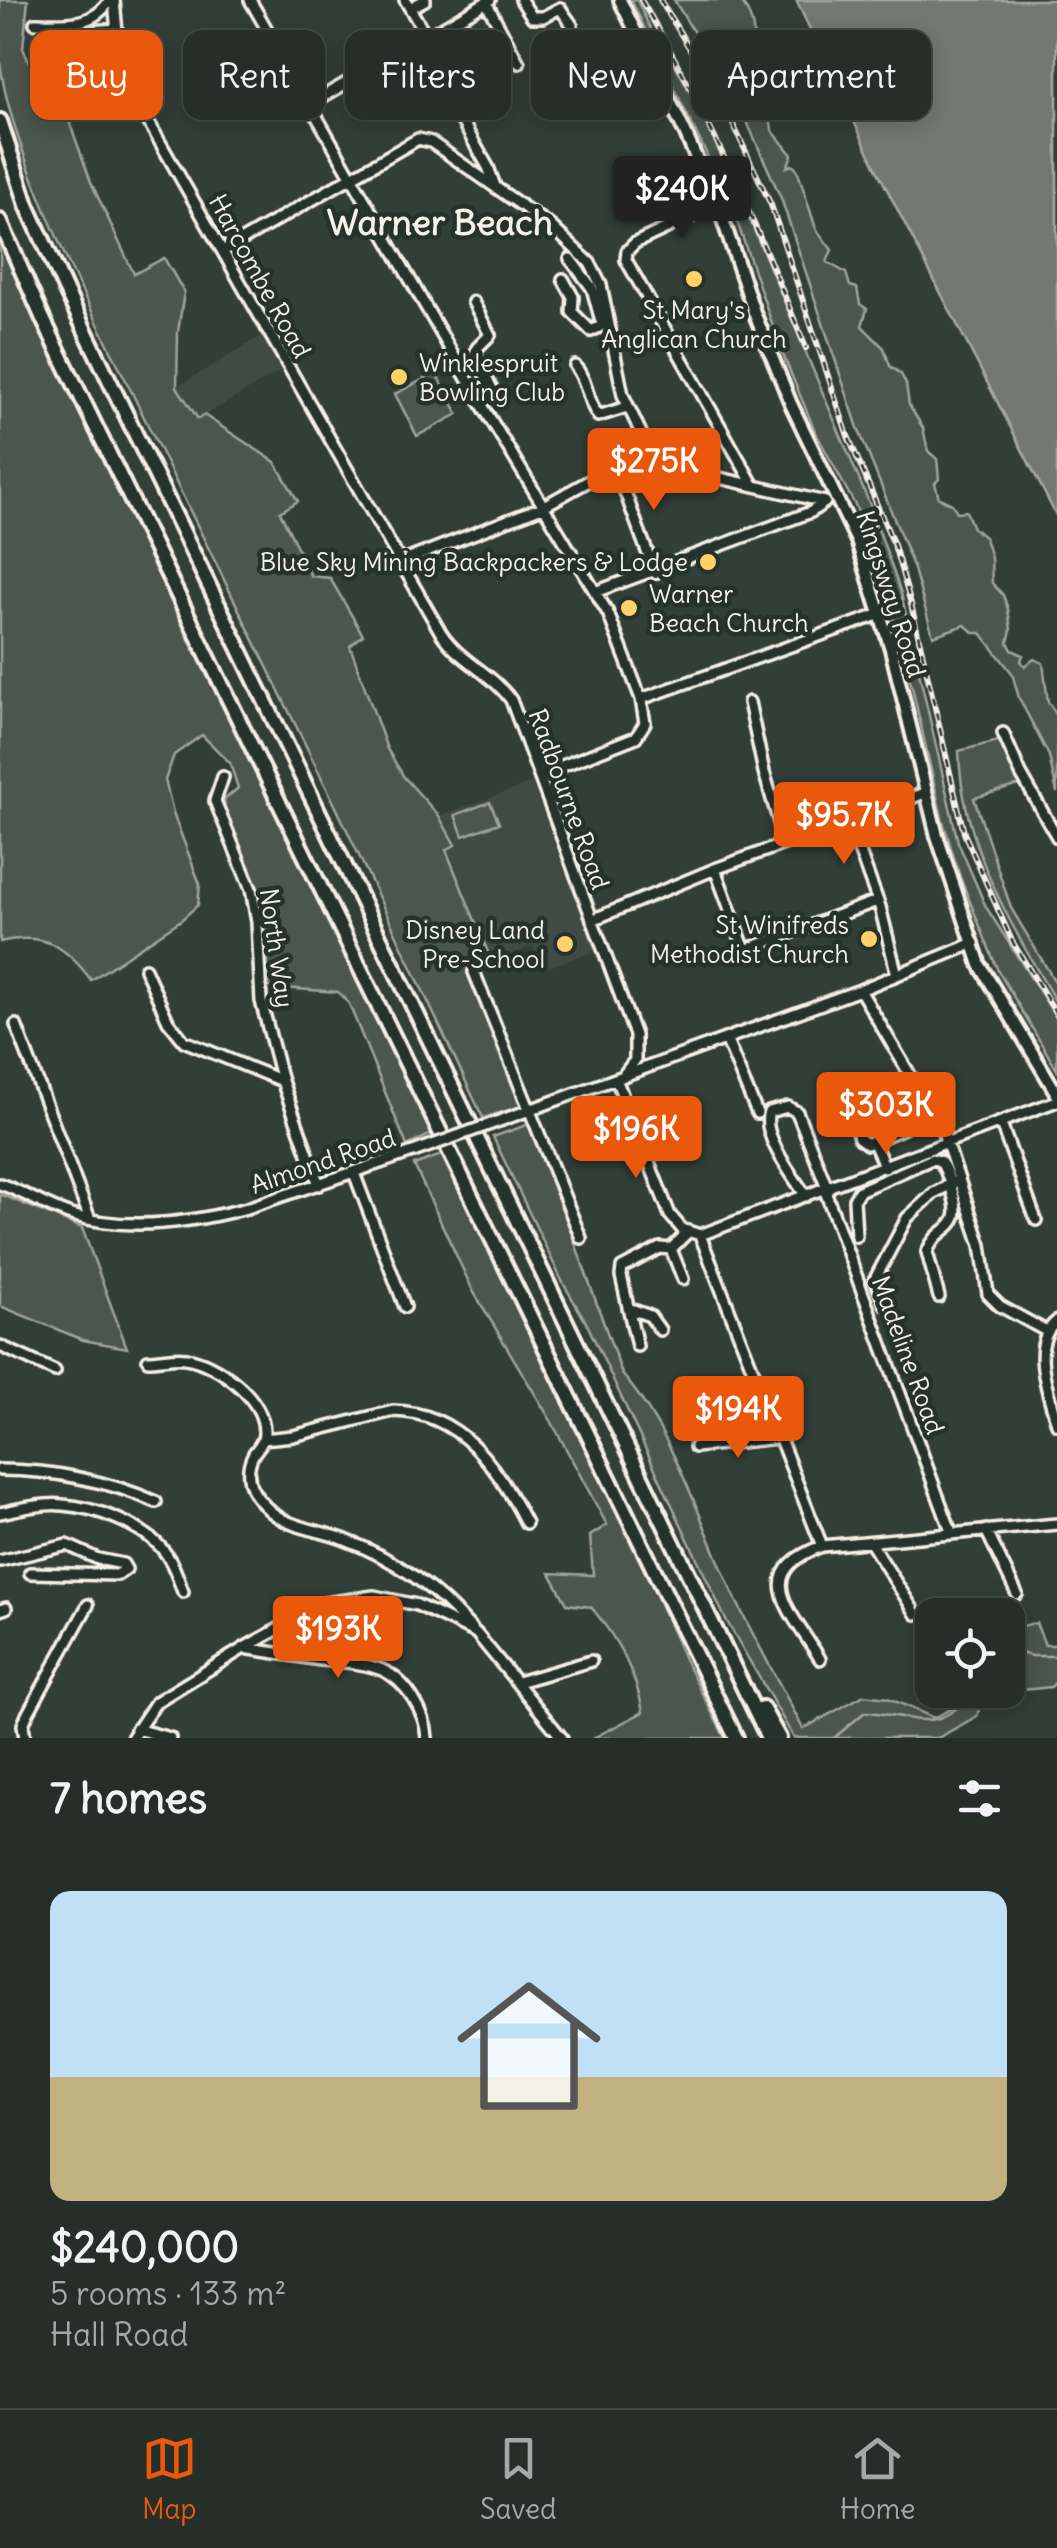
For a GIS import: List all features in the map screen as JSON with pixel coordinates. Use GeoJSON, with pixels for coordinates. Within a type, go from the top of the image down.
{"type":"FeatureCollection","features":[{"type":"Feature","properties":{"kind":"highway"},"geometry":{"type":"LineString","coordinates":[[0,121],[28,205],[66,291],[768,1738]]}},
{"type":"Feature","properties":{"kind":"highway"},"geometry":{"type":"LineString","coordinates":[[0,221],[43,319],[733,1738]]}},
{"type":"Feature","properties":{"kind":"highway"},"geometry":{"type":"LineString","coordinates":[[717,1633],[779,1738]]}},
{"type":"Feature","properties":{"kind":"main road","name":"Kingsway Road"},"geometry":{"type":"LineString","coordinates":[[620,0],[653,62],[716,205],[786,393],[857,541],[881,614],[925,793],[980,965],[1057,1098]]}},
{"type":"Feature","properties":{"kind":"street"},"geometry":{"type":"LineString","coordinates":[[34,23],[88,21],[112,0]]}},
{"type":"Feature","properties":{"kind":"street","name":"Harcombe Road"},"geometry":{"type":"LineString","coordinates":[[112,0],[125,80],[401,562]]}},
{"type":"Feature","properties":{"kind":"street"},"geometry":{"type":"LineString","coordinates":[[250,0],[267,30]]}},
{"type":"Feature","properties":{"kind":"street"},"geometry":{"type":"LineString","coordinates":[[419,30],[408,4],[425,0]]}},
{"type":"Feature","properties":{"kind":"street"},"geometry":{"type":"LineString","coordinates":[[521,0],[532,17],[543,17],[560,8],[572,25]]}},
{"type":"Feature","properties":{"kind":"street"},"geometry":{"type":"LineString","coordinates":[[438,30],[484,2],[519,63]]}},
{"type":"Feature","properties":{"kind":"street"},"geometry":{"type":"LineString","coordinates":[[104,30],[117,29]]}},
{"type":"Feature","properties":{"kind":"street"},"geometry":{"type":"LineString","coordinates":[[319,120],[476,395],[608,613],[641,700],[646,718],[643,728],[629,740],[539,775]]}},
{"type":"Feature","properties":{"kind":"street"},"geometry":{"type":"LineString","coordinates":[[461,120],[495,186]]}},
{"type":"Feature","properties":{"kind":"street"},"geometry":{"type":"LineString","coordinates":[[223,251],[424,139],[552,227],[590,264],[600,285],[605,324]]}},
{"type":"Feature","properties":{"kind":"street"},"geometry":{"type":"LineString","coordinates":[[716,205],[629,248],[626,254],[628,266],[754,486]]}},
{"type":"Feature","properties":{"kind":"street"},"geometry":{"type":"LineString","coordinates":[[570,258],[592,288],[627,407],[648,448]]}},
{"type":"Feature","properties":{"kind":"street"},"geometry":{"type":"LineString","coordinates":[[563,279],[574,297],[572,312],[585,328],[591,332],[605,324]]}},
{"type":"Feature","properties":{"kind":"street"},"geometry":{"type":"LineString","coordinates":[[473,302],[490,335],[475,354],[492,389],[476,395]]}},
{"type":"Feature","properties":{"kind":"street"},"geometry":{"type":"LineString","coordinates":[[575,366],[585,379],[587,398],[598,416],[627,407]]}},
{"type":"Feature","properties":{"kind":"street"},"geometry":{"type":"LineString","coordinates":[[401,562],[542,507],[648,448],[711,476],[825,502]]}},
{"type":"Feature","properties":{"kind":"street"},"geometry":{"type":"LineString","coordinates":[[616,468],[655,573]]}},
{"type":"Feature","properties":{"kind":"street"},"geometry":{"type":"LineString","coordinates":[[596,592],[812,512],[836,496]]}},
{"type":"Feature","properties":{"kind":"street","name":"Radbourne Road"},"geometry":{"type":"LineString","coordinates":[[401,562],[446,640],[496,682],[511,700],[638,1043]]}},
{"type":"Feature","properties":{"kind":"street"},"geometry":{"type":"LineString","coordinates":[[641,700],[881,614]]}},
{"type":"Feature","properties":{"kind":"street"},"geometry":{"type":"LineString","coordinates":[[750,702],[764,772],[785,843]]}},
{"type":"Feature","properties":{"kind":"street"},"geometry":{"type":"LineString","coordinates":[[1003,733],[1057,837]]}},
{"type":"Feature","properties":{"kind":"street","name":"North Way"},"geometry":{"type":"LineString","coordinates":[[223,777],[215,801],[254,902],[261,1001],[282,1081],[318,1185]]}},
{"type":"Feature","properties":{"kind":"street"},"geometry":{"type":"LineString","coordinates":[[592,920],[785,843],[925,793]]}},
{"type":"Feature","properties":{"kind":"street"},"geometry":{"type":"LineString","coordinates":[[848,820],[878,901],[897,976]]}},
{"type":"Feature","properties":{"kind":"street"},"geometry":{"type":"LineString","coordinates":[[715,870],[745,950],[878,901]]}},
{"type":"Feature","properties":{"kind":"street","name":"Almond Road"},"geometry":{"type":"LineString","coordinates":[[1,1181],[56,1209],[90,1219],[139,1224],[234,1212],[726,1040],[897,976],[974,942]]}},
{"type":"Feature","properties":{"kind":"street"},"geometry":{"type":"LineString","coordinates":[[145,969],[168,1021],[184,1041],[282,1081]]}},
{"type":"Feature","properties":{"kind":"street"},"geometry":{"type":"LineString","coordinates":[[474,972],[580,1238]]}},
{"type":"Feature","properties":{"kind":"street"},"geometry":{"type":"LineString","coordinates":[[860,990],[947,1143],[958,1215],[926,1252],[939,1297]]}},
{"type":"Feature","properties":{"kind":"street"},"geometry":{"type":"LineString","coordinates":[[16,1026],[90,1219]]}},
{"type":"Feature","properties":{"kind":"street"},"geometry":{"type":"LineString","coordinates":[[726,1040],[757,1114]]}},
{"type":"Feature","properties":{"kind":"street"},"geometry":{"type":"LineString","coordinates":[[638,1043],[644,1057],[654,1066]]}},
{"type":"Feature","properties":{"kind":"street"},"geometry":{"type":"LineString","coordinates":[[638,1043],[635,1060],[619,1078],[670,1216],[688,1232],[700,1235],[1001,1124],[1057,1098]]}},
{"type":"Feature","properties":{"kind":"street","name":"Madeline Road"},"geometry":{"type":"LineString","coordinates":[[806,1196],[786,1168],[767,1121],[769,1112],[788,1107],[801,1118],[952,1534]]}},
{"type":"Feature","properties":{"kind":"street"},"geometry":{"type":"LineString","coordinates":[[850,1108],[859,1138],[868,1144],[904,1128]]}},
{"type":"Feature","properties":{"kind":"street"},"geometry":{"type":"LineString","coordinates":[[1001,1124],[1036,1220]]}},
{"type":"Feature","properties":{"kind":"street"},"geometry":{"type":"LineString","coordinates":[[874,1143],[884,1168]]}},
{"type":"Feature","properties":{"kind":"street"},"geometry":{"type":"LineString","coordinates":[[856,1236],[854,1199],[862,1188],[936,1159],[955,1182],[979,1239],[988,1294],[1000,1306],[1046,1331]]}},
{"type":"Feature","properties":{"kind":"street"},"geometry":{"type":"LineString","coordinates":[[354,1173],[405,1307]]}},
{"type":"Feature","properties":{"kind":"street"},"geometry":{"type":"LineString","coordinates":[[886,1304],[875,1279],[907,1218],[928,1198],[955,1182]]}},
{"type":"Feature","properties":{"kind":"street"},"geometry":{"type":"LineString","coordinates":[[671,1249],[688,1232]]}},
{"type":"Feature","properties":{"kind":"street"},"geometry":{"type":"LineString","coordinates":[[700,1235],[822,1546]]}},
{"type":"Feature","properties":{"kind":"street"},"geometry":{"type":"LineString","coordinates":[[636,1346],[622,1268],[660,1248],[671,1249]]}},
{"type":"Feature","properties":{"kind":"street"},"geometry":{"type":"LineString","coordinates":[[671,1249],[683,1279]]}},
{"type":"Feature","properties":{"kind":"street"},"geometry":{"type":"LineString","coordinates":[[628,1308],[650,1316],[660,1330]]}},
{"type":"Feature","properties":{"kind":"street"},"geometry":{"type":"LineString","coordinates":[[1057,1320],[1046,1331],[1043,1359],[1057,1424]]}},
{"type":"Feature","properties":{"kind":"street"},"geometry":{"type":"LineString","coordinates":[[0,1346],[55,1372]]}},
{"type":"Feature","properties":{"kind":"street"},"geometry":{"type":"LineString","coordinates":[[148,1360],[186,1358],[222,1374],[258,1410],[264,1439],[248,1465],[248,1475],[251,1487],[266,1508],[289,1523],[342,1538],[402,1566],[432,1588],[476,1633],[562,1738]]}},
{"type":"Feature","properties":{"kind":"street"},"geometry":{"type":"LineString","coordinates":[[264,1439],[293,1436],[393,1410],[442,1421],[480,1451],[508,1486],[526,1523]]}},
{"type":"Feature","properties":{"kind":"street"},"geometry":{"type":"LineString","coordinates":[[695,1446],[777,1438]]}},
{"type":"Feature","properties":{"kind":"street"},"geometry":{"type":"LineString","coordinates":[[0,1470],[40,1472],[106,1485],[156,1502]]}},
{"type":"Feature","properties":{"kind":"street"},"geometry":{"type":"LineString","coordinates":[[0,1512],[63,1504],[104,1516],[160,1546],[184,1592]]}},
{"type":"Feature","properties":{"kind":"street"},"geometry":{"type":"LineString","coordinates":[[820,1658],[780,1589],[781,1574],[796,1557],[822,1546],[1057,1524]]}},
{"type":"Feature","properties":{"kind":"street"},"geometry":{"type":"LineString","coordinates":[[986,1530],[1017,1594]]}},
{"type":"Feature","properties":{"kind":"street"},"geometry":{"type":"LineString","coordinates":[[871,1543],[915,1612]]}},
{"type":"Feature","properties":{"kind":"street"},"geometry":{"type":"LineString","coordinates":[[0,1560],[67,1545],[126,1568],[117,1575],[30,1574]]}},
{"type":"Feature","properties":{"kind":"street"},"geometry":{"type":"LineString","coordinates":[[170,1738],[134,1734],[156,1702],[325,1603],[374,1596],[417,1605],[476,1633]]}},
{"type":"Feature","properties":{"kind":"street"},"geometry":{"type":"LineString","coordinates":[[25,1738],[27,1715],[88,1605]]}},
{"type":"Feature","properties":{"kind":"street"},"geometry":{"type":"LineString","coordinates":[[244,1648],[385,1671],[398,1680],[418,1707],[428,1738]]}},
{"type":"Feature","properties":{"kind":"street"},"geometry":{"type":"LineString","coordinates":[[518,1682],[590,1661]]}},
{"type":"Feature","properties":{"kind":"shaded area"},"geometry":{"type":"Polygon","coordinates":[[[0,0],[28,0],[23,48],[30,64],[30,120],[69,120],[91,182],[134,274],[164,258],[184,292],[178,332],[177,387],[198,419],[204,415],[275,462],[298,501],[280,512],[311,576],[330,578],[363,635],[350,646],[387,749],[404,777],[439,816],[455,845],[446,850],[492,962],[471,971],[522,1106],[483,1118],[337,809],[70,267],[19,139],[0,62],[0,0]]]}},
{"type":"Feature","properties":{"kind":"shaded area"},"geometry":{"type":"Polygon","coordinates":[[[631,0],[637,0],[651,30],[646,30],[631,0]]]}},
{"type":"Feature","properties":{"kind":"shaded area"},"geometry":{"type":"Polygon","coordinates":[[[674,0],[740,0],[753,30],[692,30],[674,0]]]}},
{"type":"Feature","properties":{"kind":"shaded area"},"geometry":{"type":"Polygon","coordinates":[[[796,0],[1057,0],[1057,517],[853,120],[931,120],[931,30],[810,30],[796,0]]]}},
{"type":"Feature","properties":{"kind":"shaded area"},"geometry":{"type":"Polygon","coordinates":[[[671,54],[691,92],[691,120],[706,120],[717,142],[870,505],[901,593],[958,842],[986,907],[1057,1019],[1057,1070],[998,971],[960,877],[880,571],[856,507],[815,431],[781,350],[731,204],[671,82],[671,54]]]}},
{"type":"Feature","properties":{"kind":"shaded area"},"geometry":{"type":"Polygon","coordinates":[[[746,120],[770,120],[772,130],[792,155],[787,167],[797,169],[816,229],[832,250],[827,262],[846,273],[850,286],[857,288],[860,304],[867,309],[862,326],[884,348],[890,366],[906,384],[909,405],[923,428],[928,451],[937,459],[939,479],[935,483],[939,498],[952,504],[957,512],[966,511],[973,528],[985,538],[992,583],[1003,595],[1008,609],[1008,642],[1012,650],[1023,655],[1021,661],[1025,666],[1034,659],[1043,663],[1048,702],[1055,712],[1057,726],[1057,793],[1049,756],[1019,698],[1012,673],[981,633],[974,633],[965,625],[933,636],[913,566],[858,428],[781,198],[746,120]]]}},
{"type":"Feature","properties":{"kind":"shaded area"},"geometry":{"type":"Polygon","coordinates":[[[0,234],[195,652],[434,1133],[407,1146],[349,1004],[338,992],[269,987],[264,909],[226,814],[224,800],[238,788],[230,763],[202,735],[174,755],[165,780],[200,884],[198,905],[91,980],[72,958],[52,944],[29,939],[0,942],[0,234]]]}},
{"type":"Feature","properties":{"kind":"shaded area"},"geometry":{"type":"Polygon","coordinates":[[[266,333],[286,368],[198,419],[177,387],[266,333]]]}},
{"type":"Feature","properties":{"kind":"shaded area"},"geometry":{"type":"Polygon","coordinates":[[[436,373],[458,414],[417,436],[395,394],[436,373]]]}},
{"type":"Feature","properties":{"kind":"shaded area"},"geometry":{"type":"Polygon","coordinates":[[[1002,740],[1020,785],[974,798],[1011,908],[1057,985],[1057,1004],[992,883],[969,819],[959,751],[1002,740]]]}},
{"type":"Feature","properties":{"kind":"shaded area"},"geometry":{"type":"Polygon","coordinates":[[[532,783],[595,951],[543,969],[533,946],[470,970],[439,816],[532,783]]]}},
{"type":"Feature","properties":{"kind":"shaded area"},"geometry":{"type":"Polygon","coordinates":[[[490,802],[499,823],[463,836],[455,815],[490,802]]]}},
{"type":"Feature","properties":{"kind":"shaded area"},"geometry":{"type":"Polygon","coordinates":[[[532,1123],[622,1374],[670,1449],[738,1603],[803,1729],[864,1695],[888,1698],[934,1718],[952,1708],[980,1708],[977,1716],[938,1738],[794,1738],[725,1618],[586,1322],[563,1283],[493,1137],[532,1123]]]}},
{"type":"Feature","properties":{"kind":"shaded area"},"geometry":{"type":"Polygon","coordinates":[[[444,1154],[725,1738],[593,1738],[643,1712],[640,1697],[624,1656],[600,1619],[591,1607],[567,1604],[550,1573],[593,1575],[590,1536],[607,1525],[550,1419],[473,1291],[414,1165],[444,1154]]]}},
{"type":"Feature","properties":{"kind":"shaded area"},"geometry":{"type":"Polygon","coordinates":[[[0,1194],[82,1228],[127,1348],[83,1340],[0,1306],[0,1194]]]}},
{"type":"Feature","properties":{"kind":"shaded area"},"geometry":{"type":"Polygon","coordinates":[[[1036,1623],[1045,1645],[1057,1645],[1057,1681],[1051,1687],[1025,1690],[1025,1625],[1036,1623]]]}},
{"type":"Feature","properties":{"kind":"waterway"},"geometry":{"type":"LineString","coordinates":[[1025,1654],[1057,1656]]}},
{"type":"Feature","properties":{"kind":"waterway"},"geometry":{"type":"LineString","coordinates":[[834,1738],[865,1712],[925,1720],[937,1719],[957,1708]]}},
{"type":"Feature","properties":{"kind":"railway"},"geometry":{"type":"LineString","coordinates":[[641,0],[710,127],[806,348]]}},
{"type":"Feature","properties":{"kind":"railway"},"geometry":{"type":"LineString","coordinates":[[660,0],[724,105],[771,205],[848,436],[894,545],[964,833],[1012,941],[1057,1015]]}},
{"type":"Feature","properties":{"kind":"place","name":"St Mary's Anglican Church"},"geometry":{"type":"Point","coordinates":[694,279]}},
{"type":"Feature","properties":{"kind":"place","name":"Winklespruit Bowling Club"},"geometry":{"type":"Point","coordinates":[399,377]}},
{"type":"Feature","properties":{"kind":"place","name":"Blue Sky Mining Backpackers & Lodge"},"geometry":{"type":"Point","coordinates":[708,562]}},
{"type":"Feature","properties":{"kind":"place","name":"Warner Beach Church"},"geometry":{"type":"Point","coordinates":[629,608]}},
{"type":"Feature","properties":{"kind":"place","name":"St Winifreds Methodist Church"},"geometry":{"type":"Point","coordinates":[869,939]}},
{"type":"Feature","properties":{"kind":"place","name":"Disney Land Pre-School"},"geometry":{"type":"Point","coordinates":[565,944]}},
{"type":"Feature","properties":{"kind":"district","name":"Warner Beach"},"geometry":{"type":"Point","coordinates":[440,223]}}]}
